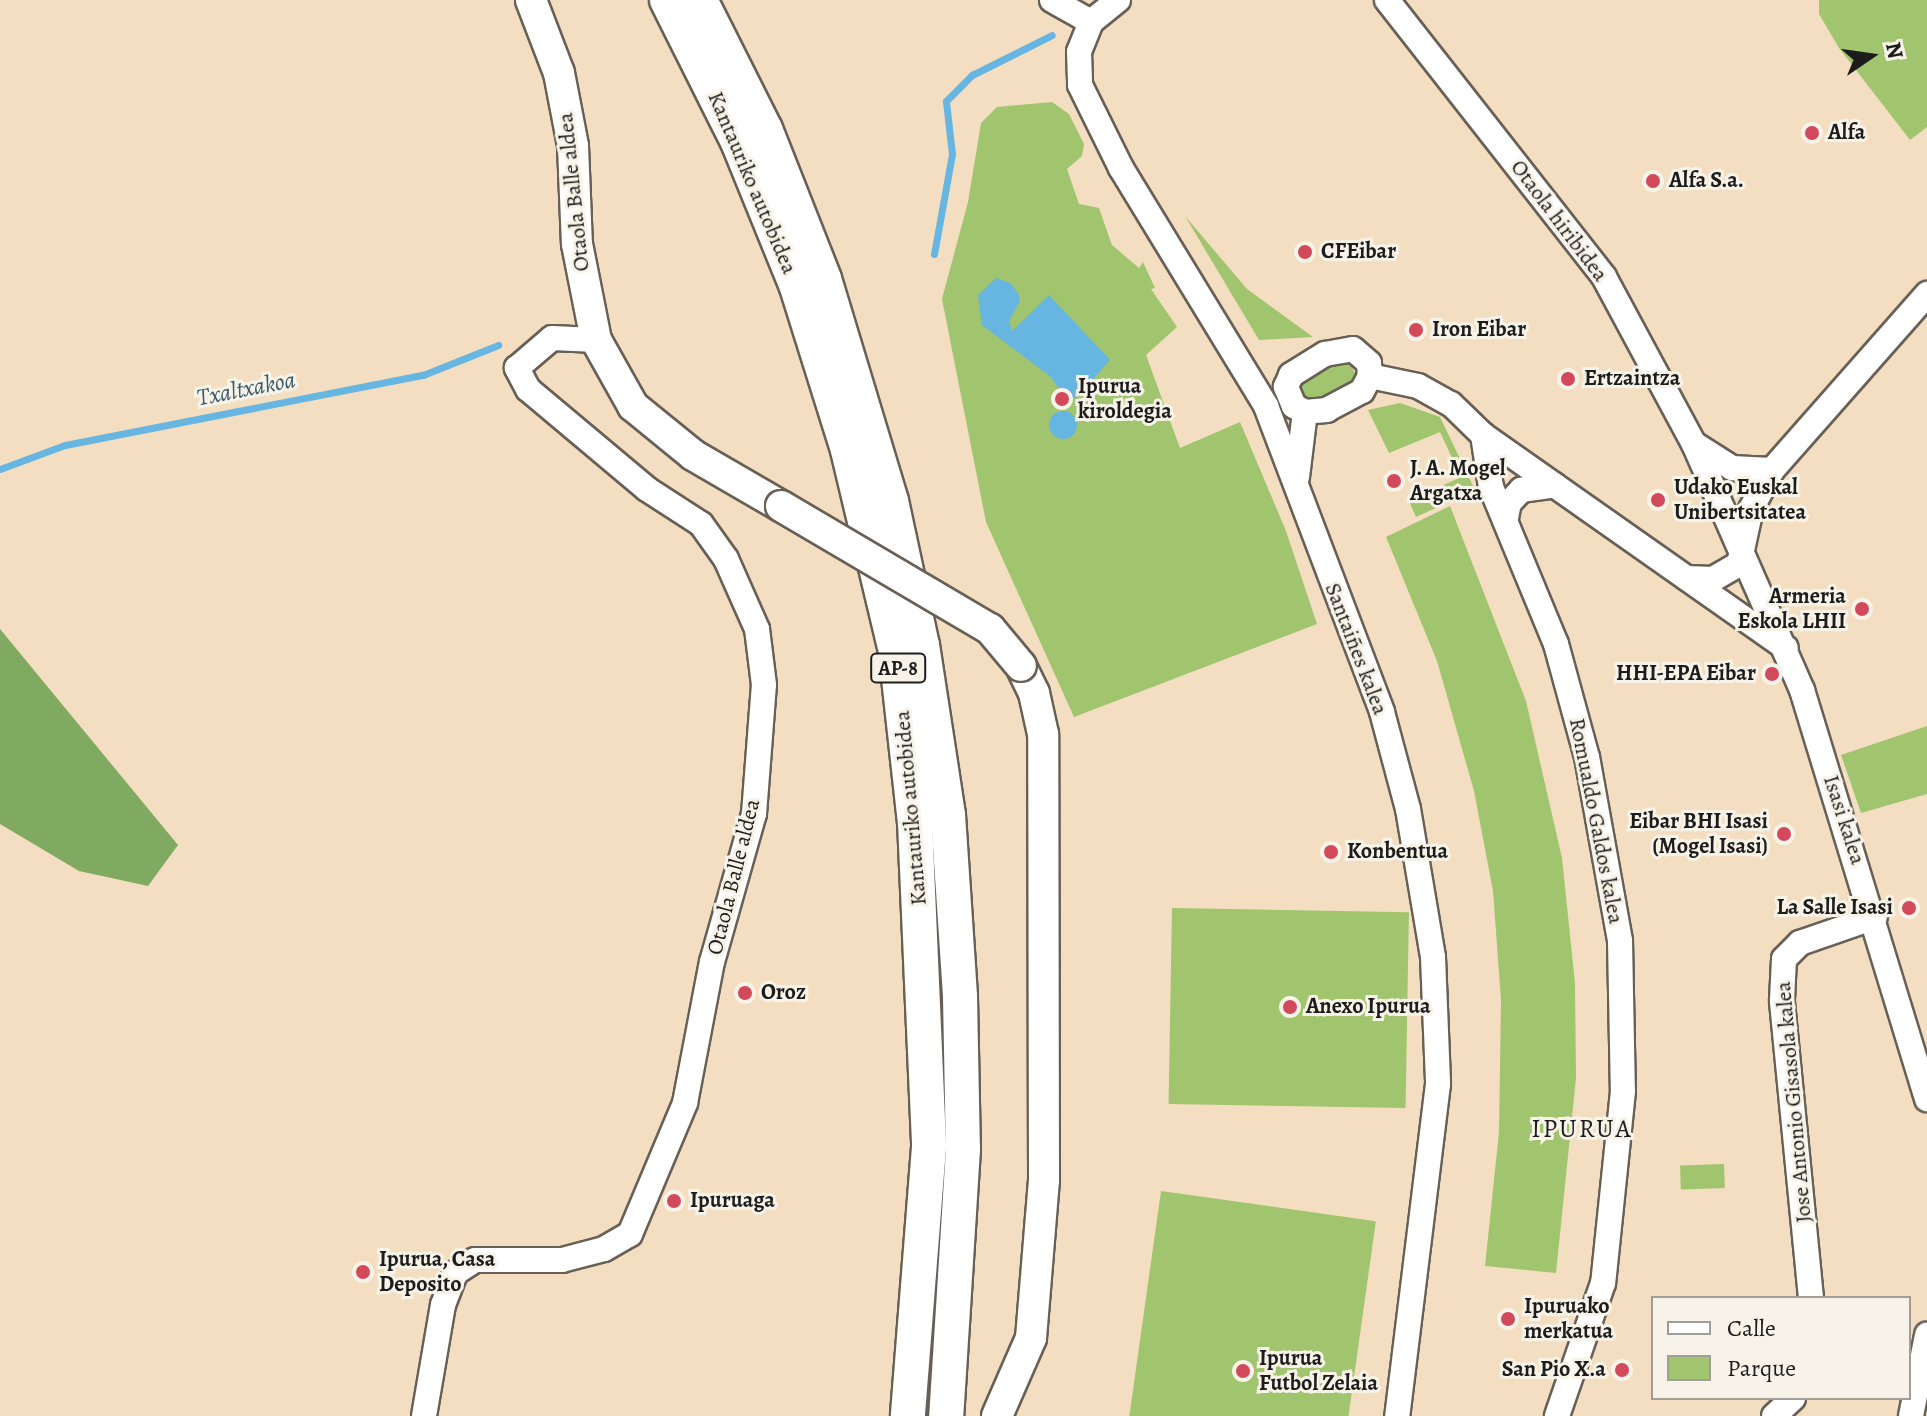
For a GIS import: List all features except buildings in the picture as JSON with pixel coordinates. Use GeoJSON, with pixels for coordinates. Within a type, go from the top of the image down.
{"type":"FeatureCollection","features":[{"type":"Feature","properties":{"kind":"highway","name":"Kantauriko autobidea"},"geometry":{"type":"LineString","coordinates":[[667,0],[739,144],[797,287],[848,450],[896,651],[915,822],[929,1147],[908,1416]]}},
{"type":"Feature","properties":{"kind":"highway","name":"Kantauriko autobidea"},"geometry":{"type":"LineString","coordinates":[[700,0],[765,129],[824,279],[891,501],[922,645],[948,815],[960,997],[963,1149],[952,1373],[946,1416]]}},
{"type":"Feature","properties":{"kind":"main road","name":"Otaola Balle aldea"},"geometry":{"type":"LineString","coordinates":[[531,0],[559,73],[573,146],[577,244],[596,340],[633,406],[693,455],[990,629],[1021,666],[1034,693],[1043,734],[1044,1180],[1031,1338],[997,1416]]}},
{"type":"Feature","properties":{"kind":"street"},"geometry":{"type":"LineString","coordinates":[[1052,0],[1091,22],[1118,0]]}},
{"type":"Feature","properties":{"kind":"street","name":"Otaola hiribidea"},"geometry":{"type":"LineString","coordinates":[[1387,0],[1604,277],[1694,444],[1744,548]]}},
{"type":"Feature","properties":{"kind":"street","name":"Santaiñes kalea"},"geometry":{"type":"LineString","coordinates":[[1091,22],[1079,52],[1080,85],[1121,168],[1254,381],[1296,479],[1323,565],[1382,712],[1408,809],[1433,957],[1438,1084],[1397,1416]]}},
{"type":"Feature","properties":{"kind":"street"},"geometry":{"type":"LineString","coordinates":[[1687,578],[1727,574],[1739,564],[1751,509],[1772,470],[1927,294]]}},
{"type":"Feature","properties":{"kind":"street","name":"Otaola Balle aldea"},"geometry":{"type":"LineString","coordinates":[[424,1416],[443,1305],[455,1273],[475,1260],[562,1260],[604,1249],[630,1234],[685,1103],[712,962],[754,814],[764,685],[757,629],[726,559],[701,524],[647,489],[528,389],[517,368],[552,338],[596,340]]}},
{"type":"Feature","properties":{"kind":"street"},"geometry":{"type":"LineString","coordinates":[[1287,391],[1298,368],[1340,350],[1363,355],[1370,376]]}},
{"type":"Feature","properties":{"kind":"street"},"geometry":{"type":"LineString","coordinates":[[1254,381],[1287,391],[1294,406],[1305,412],[1349,401],[1370,376]]}},
{"type":"Feature","properties":{"kind":"street"},"geometry":{"type":"LineString","coordinates":[[1370,376],[1418,386],[1451,404],[1483,435],[1788,650]]}},
{"type":"Feature","properties":{"kind":"street"},"geometry":{"type":"LineString","coordinates":[[1296,479],[1305,412]]}},
{"type":"Feature","properties":{"kind":"street","name":"Romualdo Galdos kalea"},"geometry":{"type":"LineString","coordinates":[[1483,435],[1485,471],[1556,644],[1587,757],[1611,873],[1623,994],[1623,1091],[1603,1283],[1557,1416]]}},
{"type":"Feature","properties":{"kind":"street"},"geometry":{"type":"LineString","coordinates":[[1694,444],[1732,468],[1772,470]]}},
{"type":"Feature","properties":{"kind":"street"},"geometry":{"type":"LineString","coordinates":[[1506,518],[1509,503],[1521,490],[1555,485]]}},
{"type":"Feature","properties":{"kind":"street","name":"Isasi kalea"},"geometry":{"type":"LineString","coordinates":[[1744,548],[1788,650],[1875,917],[1927,1099]]}},
{"type":"Feature","properties":{"kind":"street","name":"Jose Antonio Gisasola kalea"},"geometry":{"type":"LineString","coordinates":[[1811,1296],[1782,1000],[1784,959],[1800,943],[1875,917]]}},
{"type":"Feature","properties":{"kind":"street"},"geometry":{"type":"LineString","coordinates":[[1911,1416],[1927,1335]]}},
{"type":"Feature","properties":{"kind":"street"},"geometry":{"type":"LineString","coordinates":[[1774,1416],[1791,1400]]}},
{"type":"Feature","properties":{"kind":"green space"},"geometry":{"type":"Polygon","coordinates":[[[1819,0],[1927,0],[1927,127],[1910,140],[1839,48],[1819,14],[1819,0]]]}},
{"type":"Feature","properties":{"kind":"green space","name":"Ipurua kiroldegia"},"geometry":{"type":"Polygon","coordinates":[[[1052,102],[1069,114],[1084,144],[1082,156],[1067,169],[1079,204],[1099,208],[1112,245],[1139,268],[1143,262],[1155,288],[1151,289],[1177,327],[1146,355],[1180,448],[1240,422],[1286,531],[1317,624],[1074,717],[986,522],[942,299],[968,202],[981,123],[997,107],[1052,102]]]}},
{"type":"Feature","properties":{"kind":"green space"},"geometry":{"type":"Polygon","coordinates":[[[1185,216],[1247,289],[1313,337],[1259,340],[1185,216]]]}},
{"type":"Feature","properties":{"kind":"green space"},"geometry":{"type":"Polygon","coordinates":[[[1348,360],[1357,377],[1342,394],[1309,402],[1300,396],[1298,382],[1312,368],[1348,360]]]}},
{"type":"Feature","properties":{"kind":"green space"},"geometry":{"type":"Polygon","coordinates":[[[1400,403],[1440,417],[1475,490],[1416,517],[1409,501],[1461,477],[1440,432],[1389,453],[1368,410],[1400,403]]]}},
{"type":"Feature","properties":{"kind":"green space"},"geometry":{"type":"Polygon","coordinates":[[[1450,506],[1526,701],[1562,858],[1575,983],[1576,1078],[1556,1273],[1485,1266],[1499,1132],[1501,1000],[1493,891],[1474,791],[1437,661],[1386,537],[1450,506]]]}},
{"type":"Feature","properties":{"kind":"green space"},"geometry":{"type":"Polygon","coordinates":[[[0,629],[178,845],[148,886],[79,871],[0,824],[0,629]]]}},
{"type":"Feature","properties":{"kind":"green space"},"geometry":{"type":"Polygon","coordinates":[[[1927,726],[1927,794],[1861,813],[1841,755],[1927,726]]]}},
{"type":"Feature","properties":{"kind":"green space","name":"Anexo Ipurua"},"geometry":{"type":"Polygon","coordinates":[[[1172,908],[1409,912],[1406,1108],[1169,1104],[1172,908]]]}},
{"type":"Feature","properties":{"kind":"green space"},"geometry":{"type":"Polygon","coordinates":[[[1724,1164],[1725,1188],[1681,1190],[1680,1166],[1724,1164]]]}},
{"type":"Feature","properties":{"kind":"green space"},"geometry":{"type":"Polygon","coordinates":[[[1161,1191],[1376,1221],[1349,1416],[1129,1416],[1161,1191]]]}},
{"type":"Feature","properties":{"kind":"water"},"geometry":{"type":"Polygon","coordinates":[[[996,278],[1010,283],[1018,293],[1020,301],[1009,321],[1012,331],[1049,295],[1110,360],[1076,398],[1064,397],[1051,377],[982,325],[978,295],[996,278]]]}},
{"type":"Feature","properties":{"kind":"water"},"geometry":{"type":"Polygon","coordinates":[[[1063,411],[1073,415],[1077,425],[1073,435],[1063,439],[1053,435],[1049,425],[1053,415],[1063,411]]]}},
{"type":"Feature","properties":{"kind":"waterway","name":"Txaltxakoa"},"geometry":{"type":"LineString","coordinates":[[934,254],[952,154],[946,101],[972,75],[1052,35]]}},
{"type":"Feature","properties":{"kind":"waterway","name":"Txaltxakoa"},"geometry":{"type":"LineString","coordinates":[[0,469],[65,445],[423,375],[498,345]]}},
{"type":"Feature","properties":{"kind":"place","name":"Alfa"},"geometry":{"type":"Point","coordinates":[1812,133]}},
{"type":"Feature","properties":{"kind":"place","name":"Alfa S.a."},"geometry":{"type":"Point","coordinates":[1653,181]}},
{"type":"Feature","properties":{"kind":"place","name":"CFEibar"},"geometry":{"type":"Point","coordinates":[1305,252]}},
{"type":"Feature","properties":{"kind":"place","name":"Iron Eibar"},"geometry":{"type":"Point","coordinates":[1416,330]}},
{"type":"Feature","properties":{"kind":"place","name":"Ertzaintza"},"geometry":{"type":"Point","coordinates":[1568,379]}},
{"type":"Feature","properties":{"kind":"place","name":"Ipurua kiroldegia"},"geometry":{"type":"Point","coordinates":[1062,399]}},
{"type":"Feature","properties":{"kind":"place","name":"J. A. Mogel Argatxa"},"geometry":{"type":"Point","coordinates":[1394,481]}},
{"type":"Feature","properties":{"kind":"place","name":"Udako Euskal Unibertsitatea"},"geometry":{"type":"Point","coordinates":[1658,500]}},
{"type":"Feature","properties":{"kind":"place","name":"Armeria Eskola LHII"},"geometry":{"type":"Point","coordinates":[1862,609]}},
{"type":"Feature","properties":{"kind":"place","name":"HHI-EPA Eibar"},"geometry":{"type":"Point","coordinates":[1772,674]}},
{"type":"Feature","properties":{"kind":"place","name":"Eibar BHI Isasi (Mogel Isasi)"},"geometry":{"type":"Point","coordinates":[1784,834]}},
{"type":"Feature","properties":{"kind":"place","name":"Konbentua"},"geometry":{"type":"Point","coordinates":[1331,852]}},
{"type":"Feature","properties":{"kind":"place","name":"La Salle Isasi"},"geometry":{"type":"Point","coordinates":[1909,908]}},
{"type":"Feature","properties":{"kind":"place","name":"Oroz"},"geometry":{"type":"Point","coordinates":[745,993]}},
{"type":"Feature","properties":{"kind":"place","name":"Anexo Ipurua"},"geometry":{"type":"Point","coordinates":[1290,1007]}},
{"type":"Feature","properties":{"kind":"place","name":"Ipuruaga"},"geometry":{"type":"Point","coordinates":[674,1201]}},
{"type":"Feature","properties":{"kind":"place","name":"Ipurua, Casa Deposito"},"geometry":{"type":"Point","coordinates":[363,1272]}},
{"type":"Feature","properties":{"kind":"place","name":"Ipuruako merkatua"},"geometry":{"type":"Point","coordinates":[1508,1319]}},
{"type":"Feature","properties":{"kind":"place","name":"San Pio X.a"},"geometry":{"type":"Point","coordinates":[1622,1370]}},
{"type":"Feature","properties":{"kind":"place","name":"Ipurua Futbol Zelaia"},"geometry":{"type":"Point","coordinates":[1243,1371]}},
{"type":"Feature","properties":{"kind":"district","name":"IPURUA"},"geometry":{"type":"Point","coordinates":[1582,1129]}}]}
